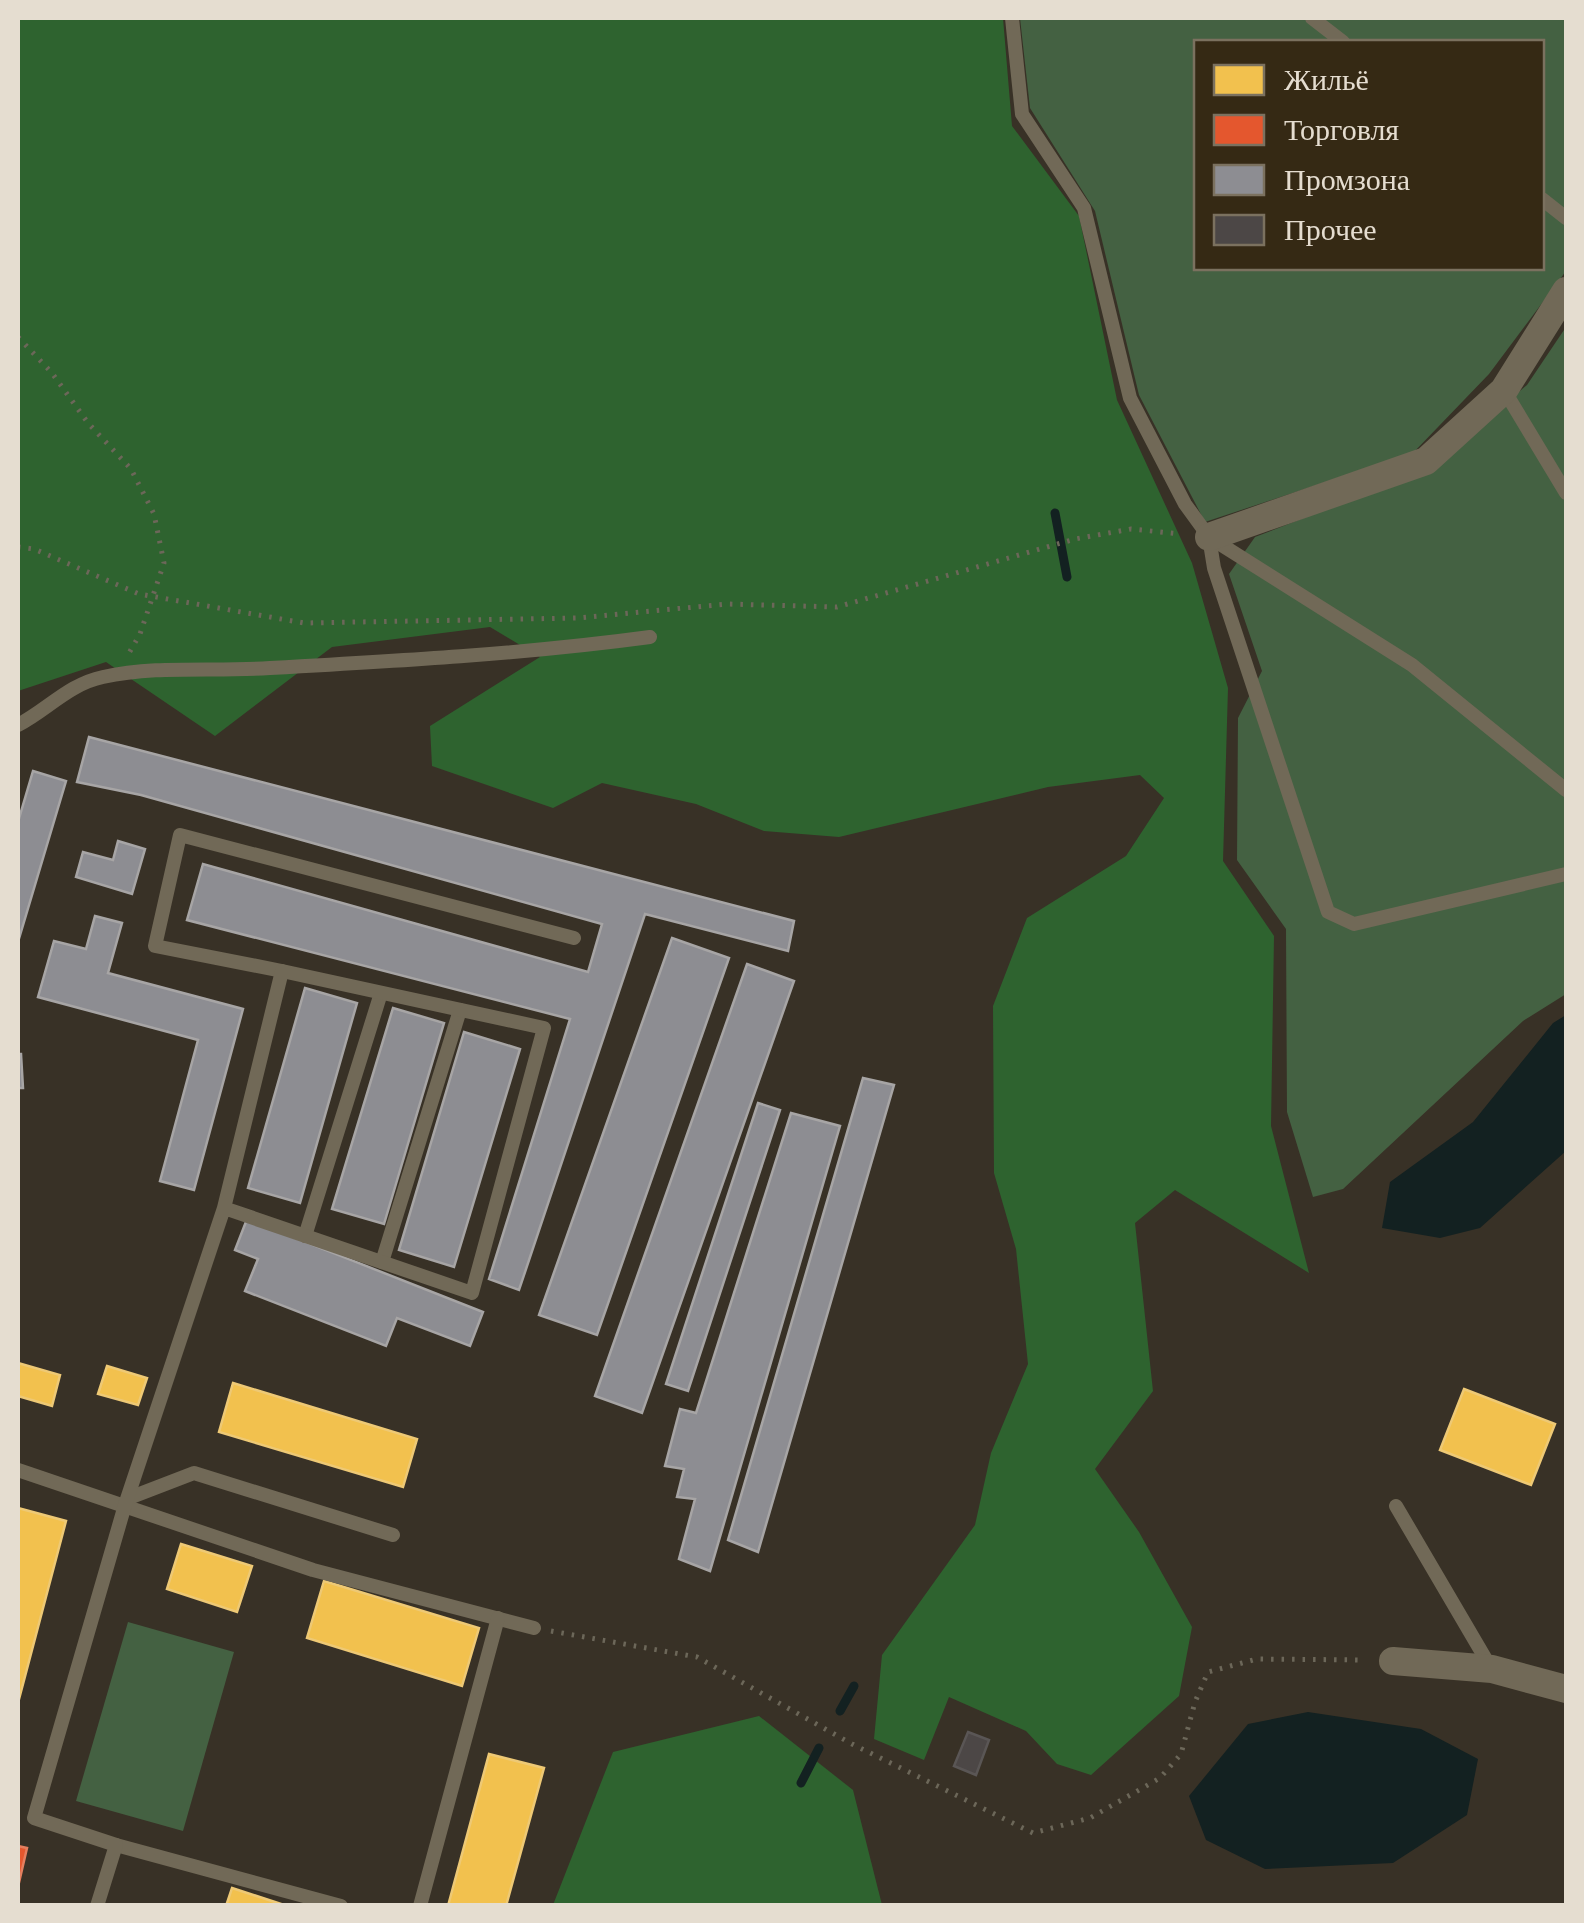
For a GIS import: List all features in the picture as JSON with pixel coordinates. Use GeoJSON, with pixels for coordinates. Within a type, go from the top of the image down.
{"type":"FeatureCollection","features":[{"type":"Feature","properties":{"kind":"street"},"geometry":{"type":"LineString","coordinates":[[1209,537],[1426,460],[1504,390],[1566,292]]}},
{"type":"Feature","properties":{"kind":"street"},"geometry":{"type":"LineString","coordinates":[[1393,1661],[1492,1669],[1566,1689]]}},
{"type":"Feature","properties":{"kind":"lane"},"geometry":{"type":"LineString","coordinates":[[1012,18],[1022,114],[1084,208],[1130,398],[1185,504],[1209,537],[1412,665],[1566,790]]}},
{"type":"Feature","properties":{"kind":"lane"},"geometry":{"type":"LineString","coordinates":[[1312,18],[1341,40]]}},
{"type":"Feature","properties":{"kind":"lane"},"geometry":{"type":"LineString","coordinates":[[1544,201],[1566,218]]}},
{"type":"Feature","properties":{"kind":"lane"},"geometry":{"type":"LineString","coordinates":[[1504,390],[1566,493]]}},
{"type":"Feature","properties":{"kind":"lane"},"geometry":{"type":"LineString","coordinates":[[1209,537],[1214,568],[1328,912],[1354,924],[1566,874]]}},
{"type":"Feature","properties":{"kind":"lane"},"geometry":{"type":"LineString","coordinates":[[18,725],[71,688],[100,677],[164,669],[347,664],[650,637]]}},
{"type":"Feature","properties":{"kind":"lane"},"geometry":{"type":"LineString","coordinates":[[224,1208],[472,1292],[544,1028],[155,946],[180,835],[574,938]]}},
{"type":"Feature","properties":{"kind":"lane"},"geometry":{"type":"LineString","coordinates":[[282,971],[224,1208],[127,1502],[34,1818],[116,1845],[340,1906]]}},
{"type":"Feature","properties":{"kind":"lane"},"geometry":{"type":"LineString","coordinates":[[305,1236],[380,993]]}},
{"type":"Feature","properties":{"kind":"lane"},"geometry":{"type":"LineString","coordinates":[[382,1262],[460,1010]]}},
{"type":"Feature","properties":{"kind":"lane"},"geometry":{"type":"LineString","coordinates":[[18,1469],[127,1502],[313,1570],[534,1628]]}},
{"type":"Feature","properties":{"kind":"lane"},"geometry":{"type":"LineString","coordinates":[[127,1502],[194,1473],[393,1535]]}},
{"type":"Feature","properties":{"kind":"lane"},"geometry":{"type":"LineString","coordinates":[[1396,1506],[1492,1669]]}},
{"type":"Feature","properties":{"kind":"lane"},"geometry":{"type":"LineString","coordinates":[[420,1906],[498,1618]]}},
{"type":"Feature","properties":{"kind":"lane"},"geometry":{"type":"LineString","coordinates":[[97,1906],[116,1845]]}},
{"type":"Feature","properties":{"kind":"path"},"geometry":{"type":"LineString","coordinates":[[18,338],[131,469],[154,514],[164,563],[140,634],[124,661],[100,677]]}},
{"type":"Feature","properties":{"kind":"path"},"geometry":{"type":"LineString","coordinates":[[18,547],[34,549],[139,594],[304,622],[576,618],[727,604],[836,607],[1075,539],[1131,529],[1209,537]]}},
{"type":"Feature","properties":{"kind":"path"},"geometry":{"type":"LineString","coordinates":[[534,1628],[698,1657],[852,1744],[1034,1833],[1090,1818],[1160,1778],[1181,1754],[1194,1702],[1208,1672],[1256,1659],[1393,1661]]}},
{"type":"Feature","properties":{"kind":"green space"},"geometry":{"type":"Polygon","coordinates":[[[18,18],[1003,18],[1012,126],[1079,216],[1117,400],[1192,563],[1228,688],[1223,861],[1274,936],[1271,1126],[1309,1273],[1175,1190],[1135,1223],[1153,1391],[1095,1469],[1139,1532],[1192,1627],[1179,1696],[1091,1775],[1057,1764],[1026,1731],[949,1697],[924,1760],[874,1739],[882,1655],[975,1525],[991,1453],[1028,1364],[1016,1249],[994,1173],[993,1006],[1027,918],[1126,856],[1164,798],[1140,775],[1048,787],[839,837],[764,831],[696,804],[602,783],[553,808],[432,766],[430,726],[540,657],[490,627],[332,647],[215,736],[106,662],[18,691],[18,18]]]}},
{"type":"Feature","properties":{"kind":"green space"},"geometry":{"type":"Polygon","coordinates":[[[1020,18],[1566,18],[1566,271],[1489,374],[1413,453],[1205,522],[1139,395],[1095,211],[1030,108],[1020,18]]]}},
{"type":"Feature","properties":{"kind":"green space"},"geometry":{"type":"Polygon","coordinates":[[[1566,327],[1566,994],[1523,1021],[1343,1189],[1313,1197],[1287,1112],[1286,929],[1237,860],[1238,718],[1262,671],[1229,574],[1255,537],[1427,470],[1527,385],[1566,327]]]}},
{"type":"Feature","properties":{"kind":"green space"},"geometry":{"type":"Polygon","coordinates":[[[128,1622],[234,1652],[183,1831],[76,1801],[128,1622]]]}},
{"type":"Feature","properties":{"kind":"green space"},"geometry":{"type":"Polygon","coordinates":[[[759,1716],[853,1790],[882,1905],[553,1905],[613,1752],[759,1716]]]}},
{"type":"Feature","properties":{"kind":"shaded area"},"geometry":{"type":"Polygon","coordinates":[[[1566,1015],[1566,1151],[1480,1228],[1440,1238],[1382,1228],[1390,1182],[1473,1122],[1553,1023],[1566,1015]]]}},
{"type":"Feature","properties":{"kind":"shaded area"},"geometry":{"type":"Polygon","coordinates":[[[1308,1712],[1421,1729],[1478,1759],[1467,1815],[1393,1863],[1265,1869],[1206,1840],[1189,1796],[1248,1724],[1308,1712]]]}},
{"type":"Feature","properties":{"kind":"building: Жильё"},"geometry":{"type":"Polygon","coordinates":[[[18,1363],[60,1375],[52,1406],[18,1396],[18,1363]]]}},
{"type":"Feature","properties":{"kind":"building: Жильё"},"geometry":{"type":"Polygon","coordinates":[[[107,1366],[147,1378],[138,1405],[98,1394],[107,1366]]]}},
{"type":"Feature","properties":{"kind":"building: Жильё"},"geometry":{"type":"Polygon","coordinates":[[[233,1383],[417,1439],[403,1487],[219,1432],[233,1383]]]}},
{"type":"Feature","properties":{"kind":"building: Жильё"},"geometry":{"type":"Polygon","coordinates":[[[1464,1389],[1555,1424],[1531,1485],[1440,1450],[1464,1389]]]}},
{"type":"Feature","properties":{"kind":"building: Жильё"},"geometry":{"type":"Polygon","coordinates":[[[18,1508],[66,1521],[18,1703],[18,1508]]]}},
{"type":"Feature","properties":{"kind":"building: Жильё"},"geometry":{"type":"Polygon","coordinates":[[[181,1544],[252,1566],[237,1612],[167,1589],[181,1544]]]}},
{"type":"Feature","properties":{"kind":"building: Жильё"},"geometry":{"type":"Polygon","coordinates":[[[324,1581],[479,1628],[462,1686],[307,1638],[324,1581]]]}},
{"type":"Feature","properties":{"kind":"building: Жильё"},"geometry":{"type":"Polygon","coordinates":[[[489,1754],[544,1768],[506,1906],[448,1906],[489,1754]]]}},
{"type":"Feature","properties":{"kind":"building: Жильё"},"geometry":{"type":"Polygon","coordinates":[[[232,1888],[275,1902],[287,1906],[226,1906],[232,1888]]]}},
{"type":"Feature","properties":{"kind":"building: Торговля"},"geometry":{"type":"Polygon","coordinates":[[[18,1846],[27,1848],[18,1887],[18,1846]]]}},
{"type":"Feature","properties":{"kind":"building: Промзона"},"geometry":{"type":"Polygon","coordinates":[[[89,737],[794,921],[788,951],[645,914],[519,1290],[489,1279],[570,1019],[187,920],[203,864],[588,972],[602,924],[141,795],[77,782],[89,737]]]}},
{"type":"Feature","properties":{"kind":"building: Промзона"},"geometry":{"type":"Polygon","coordinates":[[[33,771],[66,781],[18,942],[18,822],[33,771]]]}},
{"type":"Feature","properties":{"kind":"building: Промзона"},"geometry":{"type":"Polygon","coordinates":[[[118,841],[145,849],[132,894],[76,877],[83,852],[113,860],[118,841]]]}},
{"type":"Feature","properties":{"kind":"building: Промзона"},"geometry":{"type":"Polygon","coordinates":[[[95,916],[122,923],[108,973],[243,1009],[194,1190],[160,1181],[198,1040],[38,997],[54,941],[86,949],[95,916]]]}},
{"type":"Feature","properties":{"kind":"building: Промзона"},"geometry":{"type":"Polygon","coordinates":[[[672,938],[729,958],[597,1335],[539,1315],[672,938]]]}},
{"type":"Feature","properties":{"kind":"building: Промзона"},"geometry":{"type":"Polygon","coordinates":[[[747,964],[794,981],[642,1413],[595,1396],[747,964]]]}},
{"type":"Feature","properties":{"kind":"building: Промзона"},"geometry":{"type":"Polygon","coordinates":[[[305,988],[357,1003],[300,1203],[248,1188],[305,988]]]}},
{"type":"Feature","properties":{"kind":"building: Промзона"},"geometry":{"type":"Polygon","coordinates":[[[393,1008],[444,1023],[384,1224],[332,1209],[393,1008]]]}},
{"type":"Feature","properties":{"kind":"building: Промзона"},"geometry":{"type":"Polygon","coordinates":[[[464,1032],[520,1049],[454,1267],[399,1250],[464,1032]]]}},
{"type":"Feature","properties":{"kind":"building: Промзона"},"geometry":{"type":"Polygon","coordinates":[[[21,1054],[23,1088],[18,1088],[21,1054]]]}},
{"type":"Feature","properties":{"kind":"building: Промзона"},"geometry":{"type":"Polygon","coordinates":[[[863,1078],[894,1085],[758,1552],[728,1540],[863,1078]]]}},
{"type":"Feature","properties":{"kind":"building: Промзона"},"geometry":{"type":"Polygon","coordinates":[[[758,1103],[780,1110],[688,1391],[666,1384],[758,1103]]]}},
{"type":"Feature","properties":{"kind":"building: Промзона"},"geometry":{"type":"Polygon","coordinates":[[[791,1113],[840,1126],[710,1571],[679,1559],[695,1499],[677,1497],[684,1469],[665,1466],[680,1409],[696,1413],[791,1113]]]}},
{"type":"Feature","properties":{"kind":"building: Промзона"},"geometry":{"type":"Polygon","coordinates":[[[247,1219],[483,1312],[470,1346],[397,1318],[386,1346],[245,1291],[258,1259],[235,1250],[247,1219]]]}},
{"type":"Feature","properties":{"kind":"building: Прочее"},"geometry":{"type":"Polygon","coordinates":[[[968,1732],[989,1740],[976,1775],[954,1766],[968,1732]]]}},
{"type":"Feature","properties":{"kind":"waterway"},"geometry":{"type":"LineString","coordinates":[[1055,513],[1067,577]]}},
{"type":"Feature","properties":{"kind":"waterway"},"geometry":{"type":"LineString","coordinates":[[840,1711],[854,1686]]}},
{"type":"Feature","properties":{"kind":"waterway"},"geometry":{"type":"LineString","coordinates":[[801,1783],[819,1748]]}}]}
